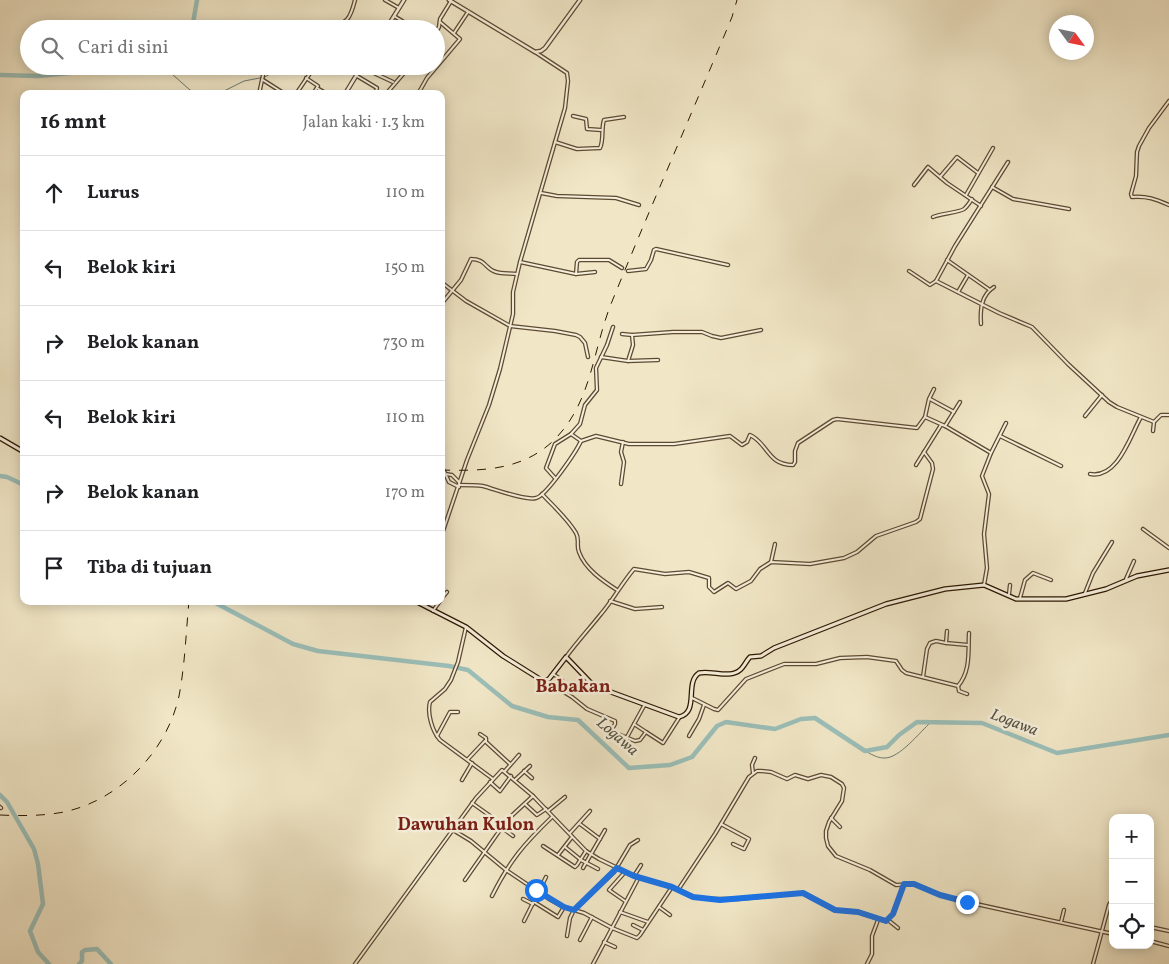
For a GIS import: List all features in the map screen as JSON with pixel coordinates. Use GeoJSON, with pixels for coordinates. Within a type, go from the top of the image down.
{"type":"FeatureCollection","features":[{"type":"Feature","properties":{"kind":"main road"},"geometry":{"type":"LineString","coordinates":[[0,438],[20,450]]}},
{"type":"Feature","properties":{"kind":"main road"},"geometry":{"type":"LineString","coordinates":[[422,605],[466,627],[503,656],[546,681],[566,657],[596,686],[679,717],[684,716],[688,711],[692,698],[693,680],[699,673],[736,673],[740,671],[750,657],[761,656],[774,648],[886,604],[945,589],[984,585],[1008,597],[1019,600],[1054,600],[1085,596],[1144,574],[1169,570]]}},
{"type":"Feature","properties":{"kind":"street"},"geometry":{"type":"LineString","coordinates":[[347,20],[351,14],[355,0]]}},
{"type":"Feature","properties":{"kind":"street"},"geometry":{"type":"LineString","coordinates":[[385,0],[399,8]]}},
{"type":"Feature","properties":{"kind":"street"},"geometry":{"type":"LineString","coordinates":[[392,20],[404,0]]}},
{"type":"Feature","properties":{"kind":"street"},"geometry":{"type":"LineString","coordinates":[[535,52],[540,52],[545,48],[580,0]]}},
{"type":"Feature","properties":{"kind":"street"},"geometry":{"type":"LineString","coordinates":[[441,20],[450,1],[535,52],[568,75],[565,108],[520,262],[513,292],[514,310],[489,405],[467,460],[445,525]]}},
{"type":"Feature","properties":{"kind":"street"},"geometry":{"type":"LineString","coordinates":[[454,33],[468,12]]}},
{"type":"Feature","properties":{"kind":"street"},"geometry":{"type":"LineString","coordinates":[[394,16],[400,20]]}},
{"type":"Feature","properties":{"kind":"street"},"geometry":{"type":"LineString","coordinates":[[445,26],[460,38],[445,57]]}},
{"type":"Feature","properties":{"kind":"street"},"geometry":{"type":"LineString","coordinates":[[298,90],[308,75]]}},
{"type":"Feature","properties":{"kind":"street"},"geometry":{"type":"LineString","coordinates":[[378,75],[394,83]]}},
{"type":"Feature","properties":{"kind":"street"},"geometry":{"type":"LineString","coordinates":[[389,90],[402,75]]}},
{"type":"Feature","properties":{"kind":"street"},"geometry":{"type":"LineString","coordinates":[[420,90],[430,75]]}},
{"type":"Feature","properties":{"kind":"street"},"geometry":{"type":"LineString","coordinates":[[347,90],[356,76],[377,88],[376,90]]}},
{"type":"Feature","properties":{"kind":"street"},"geometry":{"type":"LineString","coordinates":[[260,90],[263,77],[280,90]]}},
{"type":"Feature","properties":{"kind":"street"},"geometry":{"type":"LineString","coordinates":[[306,78],[317,85],[317,88],[320,90]]}},
{"type":"Feature","properties":{"kind":"street"},"geometry":{"type":"LineString","coordinates":[[1168,199],[1168,204],[1158,199],[1143,196],[1132,197],[1131,194],[1136,176],[1137,152],[1149,128],[1169,100]]}},
{"type":"Feature","properties":{"kind":"street"},"geometry":{"type":"LineString","coordinates":[[573,116],[586,119],[587,128],[601,130]]}},
{"type":"Feature","properties":{"kind":"street"},"geometry":{"type":"LineString","coordinates":[[555,142],[577,149],[600,148],[602,144],[601,130],[605,120],[624,117]]}},
{"type":"Feature","properties":{"kind":"street"},"geometry":{"type":"LineString","coordinates":[[966,194],[993,148]]}},
{"type":"Feature","properties":{"kind":"street"},"geometry":{"type":"LineString","coordinates":[[940,177],[957,158],[978,174]]}},
{"type":"Feature","properties":{"kind":"street"},"geometry":{"type":"LineString","coordinates":[[909,271],[930,285],[936,281],[1008,162]]}},
{"type":"Feature","properties":{"kind":"street"},"geometry":{"type":"LineString","coordinates":[[914,185],[928,166],[940,177],[981,206]]}},
{"type":"Feature","properties":{"kind":"street"},"geometry":{"type":"LineString","coordinates":[[992,187],[1013,199],[1069,210]]}},
{"type":"Feature","properties":{"kind":"street"},"geometry":{"type":"LineString","coordinates":[[541,193],[557,196],[616,198],[640,205]]}},
{"type":"Feature","properties":{"kind":"street"},"geometry":{"type":"LineString","coordinates":[[933,217],[964,210],[972,199]]}},
{"type":"Feature","properties":{"kind":"street"},"geometry":{"type":"LineString","coordinates":[[628,271],[646,269],[656,249],[728,265]]}},
{"type":"Feature","properties":{"kind":"street"},"geometry":{"type":"LineString","coordinates":[[445,299],[461,280],[472,258],[483,262],[495,272],[517,274]]}},
{"type":"Feature","properties":{"kind":"street"},"geometry":{"type":"LineString","coordinates":[[576,274],[577,262],[579,260],[609,260],[622,268]]}},
{"type":"Feature","properties":{"kind":"street"},"geometry":{"type":"LineString","coordinates":[[947,260],[990,290]]}},
{"type":"Feature","properties":{"kind":"street"},"geometry":{"type":"LineString","coordinates":[[520,262],[576,274],[595,272]]}},
{"type":"Feature","properties":{"kind":"street"},"geometry":{"type":"LineString","coordinates":[[958,293],[968,275]]}},
{"type":"Feature","properties":{"kind":"street"},"geometry":{"type":"LineString","coordinates":[[936,281],[1032,327],[1068,364],[1117,407],[1154,422]]}},
{"type":"Feature","properties":{"kind":"street"},"geometry":{"type":"LineString","coordinates":[[445,285],[472,305],[510,326],[555,330],[576,335],[585,343],[588,357]]}},
{"type":"Feature","properties":{"kind":"street"},"geometry":{"type":"LineString","coordinates":[[981,324],[982,304],[990,290],[994,288]]}},
{"type":"Feature","properties":{"kind":"street"},"geometry":{"type":"LineString","coordinates":[[555,478],[546,468],[555,444],[571,434],[580,424],[583,408],[597,390],[595,371],[613,327]]}},
{"type":"Feature","properties":{"kind":"street"},"geometry":{"type":"LineString","coordinates":[[622,334],[702,332],[721,338],[761,330]]}},
{"type":"Feature","properties":{"kind":"street"},"geometry":{"type":"LineString","coordinates":[[628,361],[633,345],[632,335]]}},
{"type":"Feature","properties":{"kind":"street"},"geometry":{"type":"LineString","coordinates":[[601,357],[628,361],[658,360]]}},
{"type":"Feature","properties":{"kind":"street"},"geometry":{"type":"LineString","coordinates":[[445,474],[449,482],[459,485],[482,486],[532,498],[542,494],[575,452],[580,441],[596,436],[629,444],[674,444],[730,436],[742,445],[747,442],[750,435],[760,443],[770,457],[782,464],[793,465],[798,443],[833,420],[916,429],[925,417],[929,399],[934,389]]}},
{"type":"Feature","properties":{"kind":"street"},"geometry":{"type":"LineString","coordinates":[[1084,416],[1102,395]]}},
{"type":"Feature","properties":{"kind":"street"},"geometry":{"type":"LineString","coordinates":[[929,399],[954,412]]}},
{"type":"Feature","properties":{"kind":"street"},"geometry":{"type":"LineString","coordinates":[[945,426],[960,402]]}},
{"type":"Feature","properties":{"kind":"street"},"geometry":{"type":"LineString","coordinates":[[1153,432],[1154,422],[1161,415],[1169,415]]}},
{"type":"Feature","properties":{"kind":"street"},"geometry":{"type":"LineString","coordinates":[[925,417],[945,426],[990,453]]}},
{"type":"Feature","properties":{"kind":"street"},"geometry":{"type":"LineString","coordinates":[[1090,474],[1104,473],[1120,458],[1141,417]]}},
{"type":"Feature","properties":{"kind":"street"},"geometry":{"type":"LineString","coordinates":[[984,585],[987,568],[984,534],[990,494],[982,476],[990,453],[1006,423]]}},
{"type":"Feature","properties":{"kind":"street"},"geometry":{"type":"LineString","coordinates":[[916,465],[942,425]]}},
{"type":"Feature","properties":{"kind":"street"},"geometry":{"type":"LineString","coordinates":[[571,434],[580,441]]}},
{"type":"Feature","properties":{"kind":"street"},"geometry":{"type":"LineString","coordinates":[[999,435],[1061,466]]}},
{"type":"Feature","properties":{"kind":"street"},"geometry":{"type":"LineString","coordinates":[[621,484],[624,462],[621,452],[623,442]]}},
{"type":"Feature","properties":{"kind":"street"},"geometry":{"type":"LineString","coordinates":[[566,657],[634,569],[665,574],[689,572],[709,578],[709,588],[714,592],[728,582],[734,589],[737,589],[751,581],[760,568],[771,562],[810,564],[844,558],[856,552],[876,536],[916,522],[920,518],[933,469],[932,463],[924,452]]}},
{"type":"Feature","properties":{"kind":"street"},"geometry":{"type":"LineString","coordinates":[[445,474],[452,475],[459,485]]}},
{"type":"Feature","properties":{"kind":"street"},"geometry":{"type":"LineString","coordinates":[[542,494],[566,518],[577,534],[579,540],[578,550],[585,563],[602,580],[617,590]]}},
{"type":"Feature","properties":{"kind":"street"},"geometry":{"type":"LineString","coordinates":[[1143,530],[1169,548]]}},
{"type":"Feature","properties":{"kind":"street"},"geometry":{"type":"LineString","coordinates":[[1085,596],[1088,584],[1112,542]]}},
{"type":"Feature","properties":{"kind":"street"},"geometry":{"type":"LineString","coordinates":[[771,562],[774,544]]}},
{"type":"Feature","properties":{"kind":"street"},"geometry":{"type":"LineString","coordinates":[[1125,581],[1134,561]]}},
{"type":"Feature","properties":{"kind":"street"},"geometry":{"type":"LineString","coordinates":[[1019,600],[1025,580],[1033,573],[1051,580]]}},
{"type":"Feature","properties":{"kind":"street"},"geometry":{"type":"LineString","coordinates":[[1008,597],[1010,585]]}},
{"type":"Feature","properties":{"kind":"street"},"geometry":{"type":"LineString","coordinates":[[610,600],[635,609],[662,607]]}},
{"type":"Feature","properties":{"kind":"street"},"geometry":{"type":"LineString","coordinates":[[433,611],[437,605]]}},
{"type":"Feature","properties":{"kind":"street"},"geometry":{"type":"LineString","coordinates":[[466,627],[453,675],[446,689],[432,699],[429,704],[433,728],[437,736],[493,778]]}},
{"type":"Feature","properties":{"kind":"street"},"geometry":{"type":"LineString","coordinates":[[946,643],[948,631]]}},
{"type":"Feature","properties":{"kind":"street"},"geometry":{"type":"LineString","coordinates":[[958,686],[967,668],[969,633]]}},
{"type":"Feature","properties":{"kind":"street"},"geometry":{"type":"LineString","coordinates":[[923,677],[927,649],[934,641],[968,646]]}},
{"type":"Feature","properties":{"kind":"street"},"geometry":{"type":"LineString","coordinates":[[692,698],[714,710],[720,709],[746,679],[778,666],[788,663],[816,664],[840,658],[872,656],[896,661],[904,672],[958,686]]}},
{"type":"Feature","properties":{"kind":"street"},"geometry":{"type":"LineString","coordinates":[[553,674],[562,680]]}},
{"type":"Feature","properties":{"kind":"street"},"geometry":{"type":"LineString","coordinates":[[546,681],[572,697],[586,709],[615,721],[611,731],[635,741],[638,741],[646,732]]}},
{"type":"Feature","properties":{"kind":"street"},"geometry":{"type":"LineString","coordinates":[[958,686],[959,691],[967,694]]}},
{"type":"Feature","properties":{"kind":"street"},"geometry":{"type":"LineString","coordinates":[[627,737],[645,704]]}},
{"type":"Feature","properties":{"kind":"street"},"geometry":{"type":"LineString","coordinates":[[689,736],[699,719],[704,704]]}},
{"type":"Feature","properties":{"kind":"street"},"geometry":{"type":"LineString","coordinates":[[437,736],[450,712],[458,712]]}},
{"type":"Feature","properties":{"kind":"street"},"geometry":{"type":"LineString","coordinates":[[634,724],[663,743],[679,717]]}},
{"type":"Feature","properties":{"kind":"street"},"geometry":{"type":"LineString","coordinates":[[480,734],[510,764]]}},
{"type":"Feature","properties":{"kind":"street"},"geometry":{"type":"LineString","coordinates":[[468,759],[485,741]]}},
{"type":"Feature","properties":{"kind":"street"},"geometry":{"type":"LineString","coordinates":[[355,964],[472,803],[493,778],[500,771],[504,771],[519,755]]}},
{"type":"Feature","properties":{"kind":"street"},"geometry":{"type":"LineString","coordinates":[[753,773],[752,765],[755,758]]}},
{"type":"Feature","properties":{"kind":"street"},"geometry":{"type":"LineString","coordinates":[[462,780],[472,762]]}},
{"type":"Feature","properties":{"kind":"street"},"geometry":{"type":"LineString","coordinates":[[515,780],[530,766]]}},
{"type":"Feature","properties":{"kind":"street"},"geometry":{"type":"LineString","coordinates":[[504,771],[533,796],[586,851],[639,878],[672,887],[693,897],[720,900],[803,893],[835,910],[858,912],[878,920],[888,920],[898,928]]}},
{"type":"Feature","properties":{"kind":"street"},"geometry":{"type":"LineString","coordinates":[[524,771],[532,778]]}},
{"type":"Feature","properties":{"kind":"street"},"geometry":{"type":"LineString","coordinates":[[678,890],[753,773],[767,771],[787,778],[795,775],[808,779],[826,775],[842,784],[844,793],[842,801],[826,831],[826,838],[832,852],[844,859],[870,870],[893,884],[914,884],[940,895],[967,902],[1109,933]]}},
{"type":"Feature","properties":{"kind":"street"},"geometry":{"type":"LineString","coordinates":[[490,782],[500,791],[511,776]]}},
{"type":"Feature","properties":{"kind":"street"},"geometry":{"type":"LineString","coordinates":[[465,880],[501,827],[510,816],[533,796]]}},
{"type":"Feature","properties":{"kind":"street"},"geometry":{"type":"LineString","coordinates":[[525,804],[537,815],[565,797]]}},
{"type":"Feature","properties":{"kind":"street"},"geometry":{"type":"LineString","coordinates":[[472,803],[493,818]]}},
{"type":"Feature","properties":{"kind":"street"},"geometry":{"type":"LineString","coordinates":[[570,833],[590,811]]}},
{"type":"Feature","properties":{"kind":"street"},"geometry":{"type":"LineString","coordinates":[[492,896],[520,849],[553,816]]}},
{"type":"Feature","properties":{"kind":"street"},"geometry":{"type":"LineString","coordinates":[[832,818],[840,827]]}},
{"type":"Feature","properties":{"kind":"street"},"geometry":{"type":"LineString","coordinates":[[580,823],[600,838]]}},
{"type":"Feature","properties":{"kind":"street"},"geometry":{"type":"LineString","coordinates":[[721,824],[749,838],[744,849],[733,844]]}},
{"type":"Feature","properties":{"kind":"street"},"geometry":{"type":"LineString","coordinates":[[501,827],[513,836]]}},
{"type":"Feature","properties":{"kind":"street"},"geometry":{"type":"LineString","coordinates":[[453,830],[506,870],[564,907],[592,917],[636,938],[672,887]]}},
{"type":"Feature","properties":{"kind":"street"},"geometry":{"type":"LineString","coordinates":[[583,868],[605,830]]}},
{"type":"Feature","properties":{"kind":"street"},"geometry":{"type":"LineString","coordinates":[[558,855],[572,837]]}},
{"type":"Feature","properties":{"kind":"street"},"geometry":{"type":"LineString","coordinates":[[567,936],[570,918],[574,910],[617,868],[630,845],[638,840]]}},
{"type":"Feature","properties":{"kind":"street"},"geometry":{"type":"LineString","coordinates":[[543,846],[575,867],[586,851]]}},
{"type":"Feature","properties":{"kind":"street"},"geometry":{"type":"LineString","coordinates":[[566,847],[581,860],[598,869]]}},
{"type":"Feature","properties":{"kind":"street"},"geometry":{"type":"LineString","coordinates":[[634,876],[641,865]]}},
{"type":"Feature","properties":{"kind":"street"},"geometry":{"type":"LineString","coordinates":[[625,872],[609,890],[625,901]]}},
{"type":"Feature","properties":{"kind":"street"},"geometry":{"type":"LineString","coordinates":[[524,921],[546,877]]}},
{"type":"Feature","properties":{"kind":"street"},"geometry":{"type":"LineString","coordinates":[[593,964],[639,878]]}},
{"type":"Feature","properties":{"kind":"street"},"geometry":{"type":"LineString","coordinates":[[888,920],[893,914],[904,884]]}},
{"type":"Feature","properties":{"kind":"street"},"geometry":{"type":"LineString","coordinates":[[523,898],[558,917],[564,907]]}},
{"type":"Feature","properties":{"kind":"street"},"geometry":{"type":"LineString","coordinates":[[1093,964],[1109,905]]}},
{"type":"Feature","properties":{"kind":"street"},"geometry":{"type":"LineString","coordinates":[[659,906],[670,915]]}},
{"type":"Feature","properties":{"kind":"street"},"geometry":{"type":"LineString","coordinates":[[1061,922],[1064,910]]}},
{"type":"Feature","properties":{"kind":"street"},"geometry":{"type":"LineString","coordinates":[[620,912],[648,922]]}},
{"type":"Feature","properties":{"kind":"street"},"geometry":{"type":"LineString","coordinates":[[580,940],[592,917]]}},
{"type":"Feature","properties":{"kind":"street"},"geometry":{"type":"LineString","coordinates":[[868,964],[872,954],[872,936],[878,920]]}},
{"type":"Feature","properties":{"kind":"street"},"geometry":{"type":"LineString","coordinates":[[633,925],[643,930]]}},
{"type":"Feature","properties":{"kind":"street"},"geometry":{"type":"LineString","coordinates":[[1154,929],[1169,931]]}},
{"type":"Feature","properties":{"kind":"street"},"geometry":{"type":"LineString","coordinates":[[604,942],[615,947]]}},
{"type":"Feature","properties":{"kind":"street"},"geometry":{"type":"LineString","coordinates":[[1154,943],[1169,946]]}},
{"type":"Feature","properties":{"kind":"waterway"},"geometry":{"type":"LineString","coordinates":[[194,20],[197,0]]}},
{"type":"Feature","properties":{"kind":"waterway"},"geometry":{"type":"LineString","coordinates":[[0,75],[48,75]]}},
{"type":"Feature","properties":{"kind":"waterway"},"geometry":{"type":"LineString","coordinates":[[173,75],[190,90]]}},
{"type":"Feature","properties":{"kind":"waterway"},"geometry":{"type":"LineString","coordinates":[[226,90],[244,81],[268,75]]}},
{"type":"Feature","properties":{"kind":"waterway","name":"Logawa"},"geometry":{"type":"LineString","coordinates":[[0,476],[20,483]]}},
{"type":"Feature","properties":{"kind":"waterway","name":"Logawa"},"geometry":{"type":"LineString","coordinates":[[220,605],[293,644],[318,651],[449,666],[468,670],[512,706],[548,717],[578,720],[629,768],[670,765],[692,757],[717,726],[726,722],[775,729],[801,719],[815,718],[865,751],[887,747],[899,735],[917,722],[982,723],[1057,753],[1169,735]]}},
{"type":"Feature","properties":{"kind":"waterway"},"geometry":{"type":"LineString","coordinates":[[865,751],[874,756],[890,757],[903,750],[931,722]]}},
{"type":"Feature","properties":{"kind":"waterway"},"geometry":{"type":"LineString","coordinates":[[0,795],[7,802],[34,849],[38,864],[43,904],[30,931],[38,952],[49,964]]}},
{"type":"Feature","properties":{"kind":"waterway"},"geometry":{"type":"LineString","coordinates":[[79,964],[82,961],[82,952],[97,949],[111,964]]}},
{"type":"Feature","properties":{"kind":"railway"},"geometry":{"type":"LineString","coordinates":[[445,470],[485,469],[513,464],[527,459],[540,452],[552,442],[565,427],[575,411],[589,377],[611,304],[732,17],[737,0]]}},
{"type":"Feature","properties":{"kind":"railway"},"geometry":{"type":"LineString","coordinates":[[0,815],[48,814],[85,806],[104,797],[122,785],[138,770],[164,736],[173,716],[181,684],[189,605]]}},
{"type":"Feature","properties":{"kind":"district","name":"Babakan"},"geometry":{"type":"Point","coordinates":[573,687]}},
{"type":"Feature","properties":{"kind":"district","name":"Dawuhan Kulon"},"geometry":{"type":"Point","coordinates":[466,825]}},
{"type":"Feature","properties":{"kind":"route"},"geometry":{"type":"LineString","coordinates":[[536,890],[564,907],[574,910],[617,868],[639,878],[672,887],[693,897],[720,900],[803,893],[835,910],[858,912],[886,921],[893,914],[904,884],[914,884],[940,895],[967,902]]}}]}
